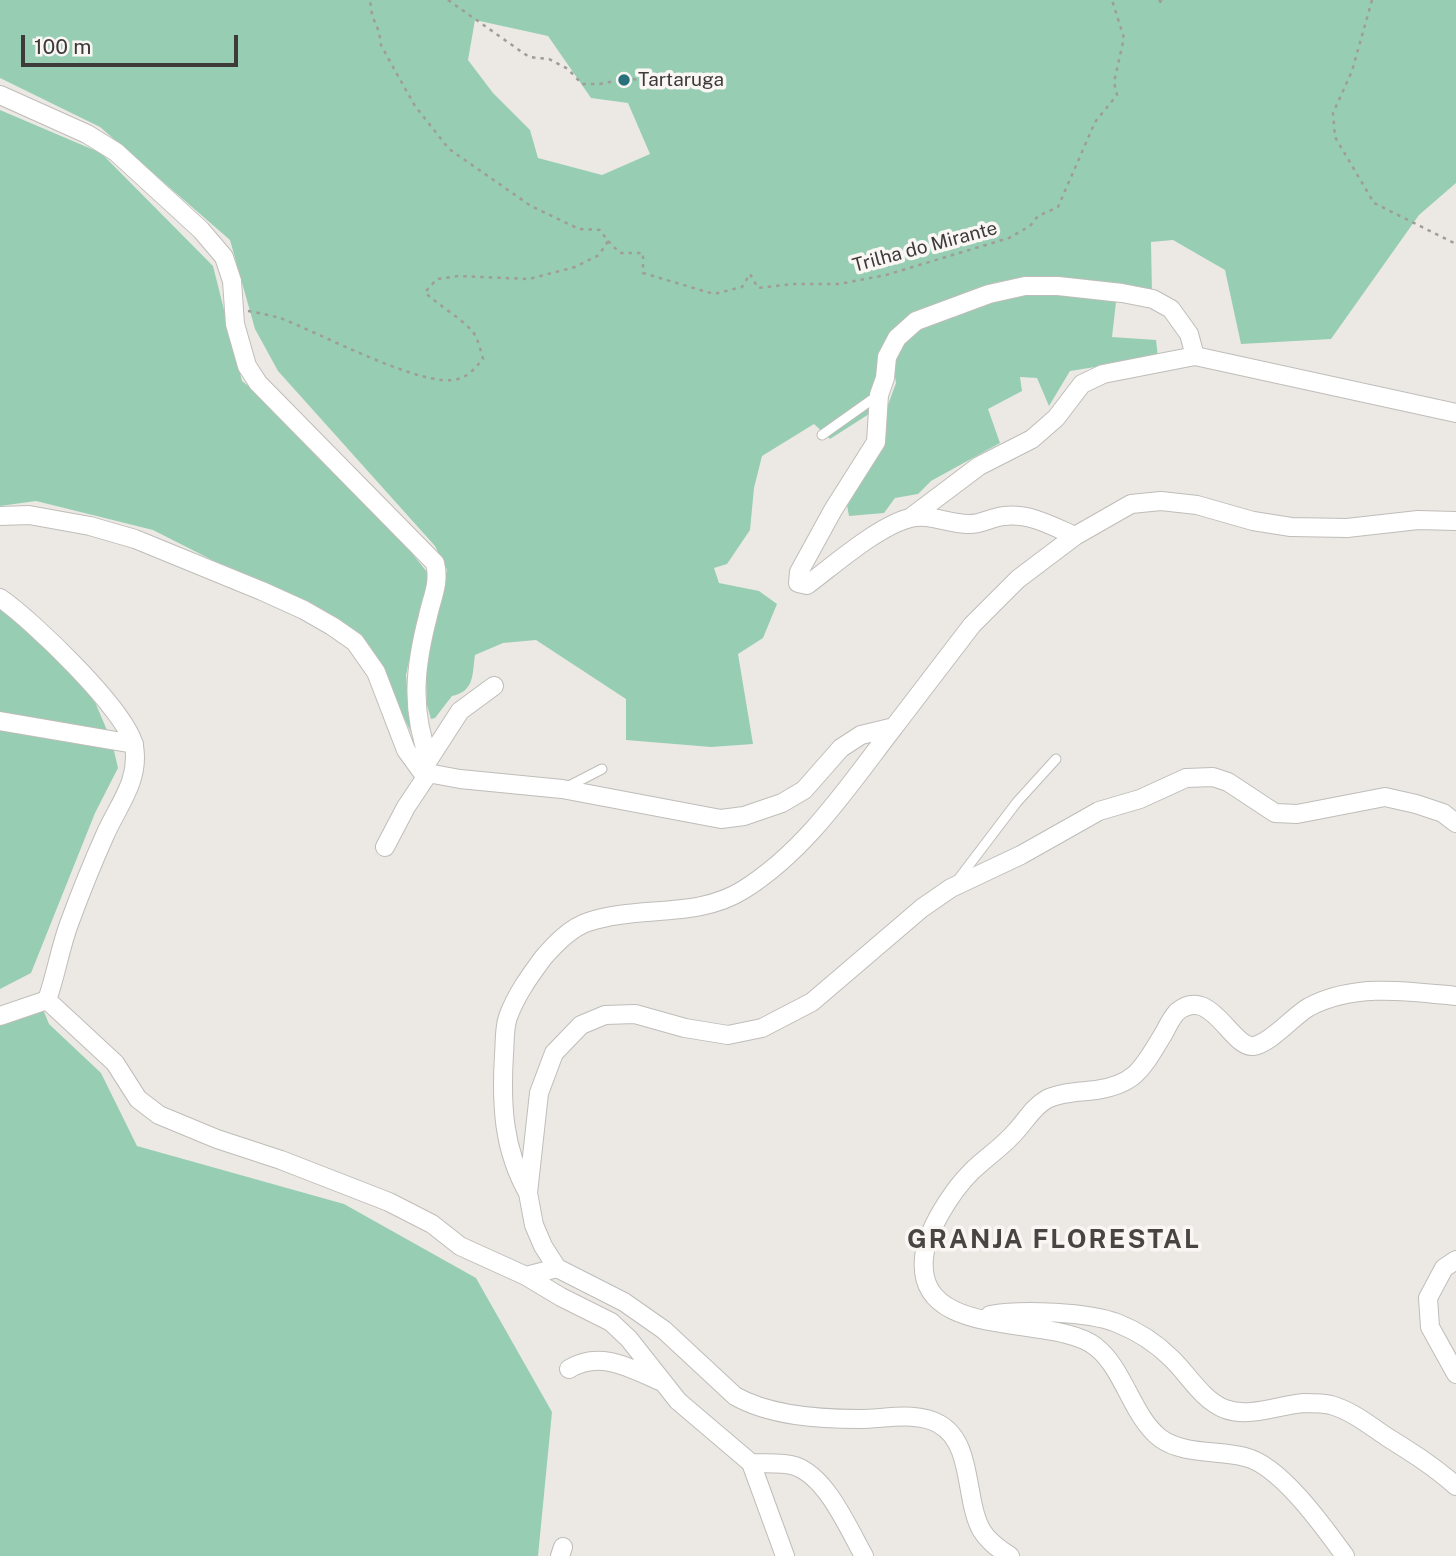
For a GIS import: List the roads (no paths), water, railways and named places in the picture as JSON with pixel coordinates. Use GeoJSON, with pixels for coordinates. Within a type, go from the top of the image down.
{"type":"FeatureCollection","features":[{"type":"Feature","properties":{"kind":"street"},"geometry":{"type":"LineString","coordinates":[[0,95],[87,134],[116,152],[201,230],[224,257],[232,281],[234,324],[247,366],[258,383],[435,563],[438,576],[416,674],[415,701],[426,768]]}},
{"type":"Feature","properties":{"kind":"street"},"geometry":{"type":"LineString","coordinates":[[1195,356],[1189,334],[1171,309],[1153,299],[1058,286],[1025,286],[989,294],[916,321],[897,338],[887,357],[885,378],[879,395],[876,442],[833,510],[799,572],[798,583],[807,585],[872,537],[910,518],[979,466],[1032,439],[1056,418],[1082,384],[1103,374],[1195,356],[1456,413]]}},
{"type":"Feature","properties":{"kind":"street"},"geometry":{"type":"LineString","coordinates":[[528,1193],[516,1173],[501,1099],[507,1021],[521,988],[549,951],[569,932],[587,922],[625,914],[695,908],[741,891],[791,853],[824,817],[972,625],[1018,579],[1074,536],[1131,504],[1161,501],[1197,505],[1254,521],[1291,527],[1347,528],[1418,520],[1456,522]]}},
{"type":"Feature","properties":{"kind":"street"},"geometry":{"type":"LineString","coordinates":[[0,516],[41,517],[90,526],[135,539],[262,591],[332,626],[355,642],[376,672],[406,750],[426,768],[562,789],[721,819],[744,816],[782,803],[804,790],[841,748],[861,735],[894,727]]}},
{"type":"Feature","properties":{"kind":"street"},"geometry":{"type":"LineString","coordinates":[[910,518],[931,517],[947,523],[970,525],[1004,516],[1031,517],[1074,536]]}},
{"type":"Feature","properties":{"kind":"street"},"geometry":{"type":"LineString","coordinates":[[0,598],[40,629],[88,680],[120,718],[134,744],[131,787],[106,832],[68,926],[47,1000]]}},
{"type":"Feature","properties":{"kind":"street"},"geometry":{"type":"LineString","coordinates":[[385,847],[426,768],[460,711],[494,686]]}},
{"type":"Feature","properties":{"kind":"street"},"geometry":{"type":"LineString","coordinates":[[0,721],[134,744]]}},
{"type":"Feature","properties":{"kind":"street"},"geometry":{"type":"LineString","coordinates":[[1010,1556],[992,1543],[981,1529],[957,1442],[941,1424],[922,1418],[857,1419],[802,1415],[758,1407],[735,1396],[664,1330],[624,1303],[557,1268],[534,1225],[528,1193],[539,1093],[554,1053],[580,1025],[605,1016],[635,1014],[685,1028],[728,1035],[762,1028],[812,1002],[922,908],[951,888],[1021,855],[1099,811],[1140,799],[1186,778],[1213,777],[1228,782],[1275,813],[1297,814],[1385,797],[1443,813],[1456,823]]}},
{"type":"Feature","properties":{"kind":"street"},"geometry":{"type":"LineString","coordinates":[[1345,1556],[1295,1494],[1266,1465],[1246,1457],[1175,1446],[1161,1438],[1148,1425],[1097,1347],[1077,1336],[973,1319],[937,1298],[928,1286],[923,1268],[925,1248],[958,1185],[1017,1131],[1030,1112],[1048,1098],[1116,1087],[1133,1078],[1177,1013],[1190,1006],[1207,1009],[1223,1021],[1240,1043],[1250,1047],[1262,1044],[1310,1006],[1351,992],[1384,990],[1456,996]]}},
{"type":"Feature","properties":{"kind":"street"},"geometry":{"type":"LineString","coordinates":[[0,1016],[47,1000]]}},
{"type":"Feature","properties":{"kind":"street"},"geometry":{"type":"LineString","coordinates":[[47,1000],[115,1063],[138,1099],[159,1115],[389,1202],[432,1224],[460,1246],[526,1276],[611,1322],[629,1339],[678,1401],[751,1463],[785,1556]]}},
{"type":"Feature","properties":{"kind":"street"},"geometry":{"type":"LineString","coordinates":[[1456,1260],[1444,1268],[1428,1298],[1430,1326],[1456,1374]]}},
{"type":"Feature","properties":{"kind":"street"},"geometry":{"type":"LineString","coordinates":[[526,1276],[557,1268]]}},
{"type":"Feature","properties":{"kind":"street"},"geometry":{"type":"LineString","coordinates":[[973,1319],[1003,1313],[1056,1313],[1115,1322],[1145,1337],[1170,1357],[1209,1399],[1226,1409],[1277,1409],[1305,1403],[1329,1405],[1352,1414],[1456,1486]]}},
{"type":"Feature","properties":{"kind":"street"},"geometry":{"type":"LineString","coordinates":[[569,1369],[581,1361],[598,1359],[616,1362],[660,1381]]}},
{"type":"Feature","properties":{"kind":"street"},"geometry":{"type":"LineString","coordinates":[[751,1463],[792,1465],[806,1471],[822,1486],[864,1556]]}},
{"type":"Feature","properties":{"kind":"lane"},"geometry":{"type":"LineString","coordinates":[[822,435],[879,395]]}},
{"type":"Feature","properties":{"kind":"lane"},"geometry":{"type":"LineString","coordinates":[[951,888],[1017,802],[1056,759]]}},
{"type":"Feature","properties":{"kind":"lane"},"geometry":{"type":"LineString","coordinates":[[562,789],[602,769]]}},
{"type":"Feature","properties":{"kind":"place","name":"Tartaruga"},"geometry":{"type":"Point","coordinates":[624,80]}},
{"type":"Feature","properties":{"kind":"district","name":"GRANJA FLORESTAL"},"geometry":{"type":"Point","coordinates":[1054,1240]}}]}
